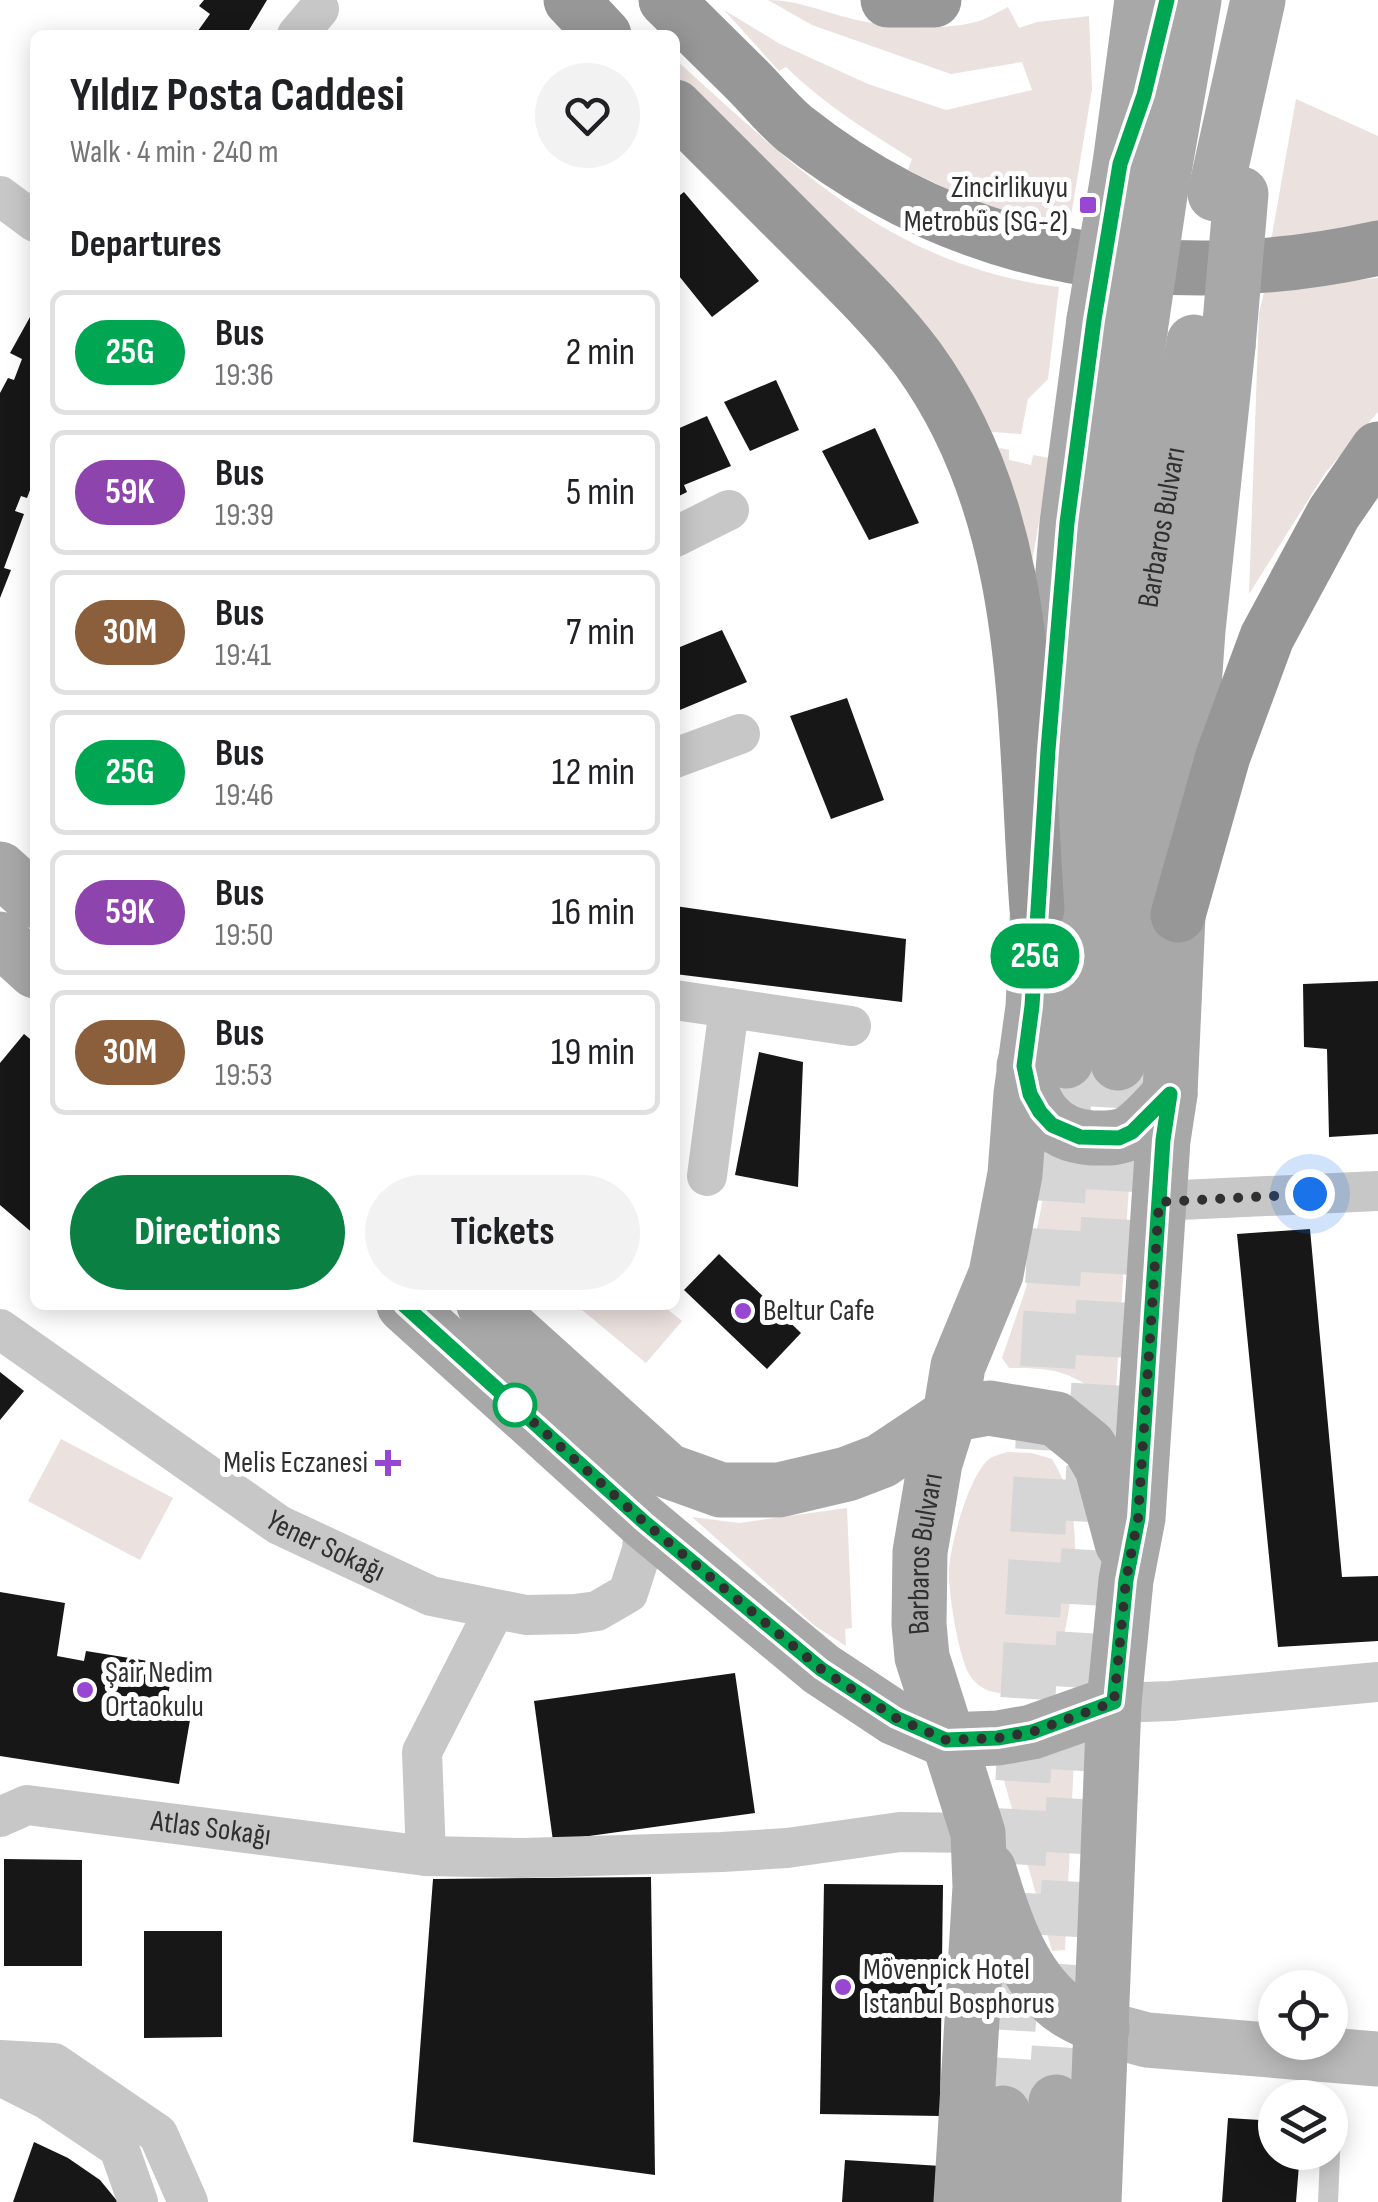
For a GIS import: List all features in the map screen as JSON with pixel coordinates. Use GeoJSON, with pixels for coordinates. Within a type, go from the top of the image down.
{"type":"FeatureCollection","features":[{"type":"Feature","properties":{"kind":"highway"},"geometry":{"type":"LineString","coordinates":[[572,0],[599,30]]}},
{"type":"Feature","properties":{"kind":"highway"},"geometry":{"type":"LineString","coordinates":[[666,0],[792,126],[858,175],[986,235],[1051,254],[1188,270],[1271,264],[1378,248]]}},
{"type":"Feature","properties":{"kind":"highway"},"geometry":{"type":"LineString","coordinates":[[888,0],[934,0]]}},
{"type":"Feature","properties":{"kind":"highway"},"geometry":{"type":"LineString","coordinates":[[680,112],[918,358],[970,448],[1009,571],[1018,622],[1037,908]]}},
{"type":"Feature","properties":{"kind":"highway"},"geometry":{"type":"LineString","coordinates":[[1178,915],[1224,756],[1267,637],[1334,512],[1378,449]]}},
{"type":"Feature","properties":{"kind":"main road"},"geometry":{"type":"LineString","coordinates":[[1140,176],[1142,0]]}},
{"type":"Feature","properties":{"kind":"main road"},"geometry":{"type":"LineString","coordinates":[[1117,326],[1140,176],[1144,95],[1167,0]]}},
{"type":"Feature","properties":{"kind":"main road"},"geometry":{"type":"LineString","coordinates":[[1140,176],[1194,0]]}},
{"type":"Feature","properties":{"kind":"main road","name":"Barbaros Bulvarı"},"geometry":{"type":"LineString","coordinates":[[961,2202],[980,1887],[978,1833],[922,1657],[918,1588],[926,1510],[958,1366],[996,1274],[1015,1174],[1069,1063],[1144,632],[1211,344],[1228,194],[1258,0]]}},
{"type":"Feature","properties":{"kind":"main road","name":"Barbaros Bulvarı"},"geometry":{"type":"LineString","coordinates":[[1069,1063],[1032,1006],[1037,908],[1067,523],[1117,326]]}},
{"type":"Feature","properties":{"kind":"main road","name":"Barbaros Bulvarı"},"geometry":{"type":"LineString","coordinates":[[1069,1063],[1092,718],[1112,520],[1117,326]]}},
{"type":"Feature","properties":{"kind":"main road"},"geometry":{"type":"LineString","coordinates":[[1094,2202],[1114,1702],[1126,1580],[1138,1518],[1163,1140],[1170,1094],[1211,344]]}},
{"type":"Feature","properties":{"kind":"main road"},"geometry":{"type":"LineString","coordinates":[[0,869],[30,896]]}},
{"type":"Feature","properties":{"kind":"main road"},"geometry":{"type":"LineString","coordinates":[[0,939],[30,966]]}},
{"type":"Feature","properties":{"kind":"main road"},"geometry":{"type":"LineString","coordinates":[[1069,1063],[1030,1094],[1052,1125],[1080,1137],[1119,1138],[1132,1132],[1170,1094]]}},
{"type":"Feature","properties":{"kind":"main road"},"geometry":{"type":"LineString","coordinates":[[410,1310],[644,1522],[846,1687],[896,1718],[946,1740],[998,1738],[1032,1732],[1114,1702]]}},
{"type":"Feature","properties":{"kind":"main road"},"geometry":{"type":"LineString","coordinates":[[490,1310],[668,1471],[721,1490],[780,1490],[847,1474],[881,1461],[950,1415],[989,1408],[1056,1419],[1089,1446],[1102,1468],[1114,1502],[1126,1580]]}},
{"type":"Feature","properties":{"kind":"main road"},"geometry":{"type":"LineString","coordinates":[[978,1833],[1002,1915],[1026,1961],[1052,1998],[1068,2012],[1102,2028]]}},
{"type":"Feature","properties":{"kind":"main road"},"geometry":{"type":"LineString","coordinates":[[1050,2202],[1056,2102]]}},
{"type":"Feature","properties":{"kind":"main road"},"geometry":{"type":"LineString","coordinates":[[1000,2202],[1003,2113]]}},
{"type":"Feature","properties":{"kind":"street"},"geometry":{"type":"LineString","coordinates":[[680,534],[729,510]]}},
{"type":"Feature","properties":{"kind":"street"},"geometry":{"type":"LineString","coordinates":[[680,756],[740,734]]}},
{"type":"Feature","properties":{"kind":"street"},"geometry":{"type":"LineString","coordinates":[[680,1001],[851,1026]]}},
{"type":"Feature","properties":{"kind":"street"},"geometry":{"type":"LineString","coordinates":[[706,1176],[729,1008]]}},
{"type":"Feature","properties":{"kind":"street"},"geometry":{"type":"LineString","coordinates":[[1159,1202],[1378,1191]]}},
{"type":"Feature","properties":{"kind":"street","name":"Yener Sokağı"},"geometry":{"type":"LineString","coordinates":[[0,1329],[279,1525],[431,1596],[526,1615],[597,1611],[628,1593],[637,1572],[644,1522]]}},
{"type":"Feature","properties":{"kind":"street"},"geometry":{"type":"LineString","coordinates":[[426,1856],[422,1752],[494,1611]]}},
{"type":"Feature","properties":{"kind":"street"},"geometry":{"type":"LineString","coordinates":[[1114,1702],[1171,1702],[1378,1682]]}},
{"type":"Feature","properties":{"kind":"street","name":"Atlas Sokağı"},"geometry":{"type":"LineString","coordinates":[[0,1816],[27,1805],[426,1856],[524,1858],[787,1848],[900,1832],[978,1833]]}},
{"type":"Feature","properties":{"kind":"street"},"geometry":{"type":"LineString","coordinates":[[1102,2028],[1147,2040],[1378,2059]]}},
{"type":"Feature","properties":{"kind":"street"},"geometry":{"type":"LineString","coordinates":[[0,2060],[54,2063],[158,2134],[188,2202]]}},
{"type":"Feature","properties":{"kind":"street"},"geometry":{"type":"LineString","coordinates":[[0,2076],[46,2098],[119,2148],[138,2202]]}},
{"type":"Feature","properties":{"kind":"lane"},"geometry":{"type":"LineString","coordinates":[[1328,2202],[1330,2170]]}},
{"type":"Feature","properties":{"kind":"shaded area"},"geometry":{"type":"Polygon","coordinates":[[[768,0],[912,27],[964,24],[983,20],[1008,7],[1019,28],[1089,16],[1092,89],[1069,228],[1004,216],[908,170],[912,159],[831,105],[786,67],[779,71],[724,10],[780,44],[868,84],[946,110],[1032,90],[1022,62],[951,74],[812,25],[768,0]]]}},
{"type":"Feature","properties":{"kind":"shaded area"},"geometry":{"type":"Polygon","coordinates":[[[680,64],[805,173],[895,234],[945,257],[999,275],[1059,287],[1048,379],[1028,399],[1021,434],[978,431],[680,92],[680,64]]]}},
{"type":"Feature","properties":{"kind":"shaded area"},"geometry":{"type":"Polygon","coordinates":[[[1296,99],[1378,136],[1378,221],[1271,241],[1296,99]]]}},
{"type":"Feature","properties":{"kind":"shaded area"},"geometry":{"type":"Polygon","coordinates":[[[1378,278],[1378,412],[1325,473],[1249,594],[1259,313],[1265,288],[1378,278]]]}},
{"type":"Feature","properties":{"kind":"shaded area"},"geometry":{"type":"Polygon","coordinates":[[[986,445],[1009,450],[1009,460],[1031,465],[1033,455],[1050,458],[1029,579],[986,445]]]}},
{"type":"Feature","properties":{"kind":"shaded area"},"geometry":{"type":"Polygon","coordinates":[[[1049,1166],[1105,1177],[1130,1170],[1115,1405],[1066,1374],[1009,1368],[1002,1358],[1026,1288],[1049,1166]]]}},
{"type":"Feature","properties":{"kind":"shaded area"},"geometry":{"type":"Polygon","coordinates":[[[582,1310],[668,1310],[682,1321],[646,1363],[582,1310]]]}},
{"type":"Feature","properties":{"kind":"shaded area"},"geometry":{"type":"Polygon","coordinates":[[[61,1439],[173,1498],[140,1560],[28,1501],[61,1439]]]}},
{"type":"Feature","properties":{"kind":"shaded area"},"geometry":{"type":"Polygon","coordinates":[[[1008,1452],[1052,1459],[1073,1515],[1075,1554],[1063,1642],[1053,1667],[1024,1690],[999,1693],[977,1684],[965,1665],[954,1623],[949,1569],[957,1528],[973,1482],[989,1459],[1008,1452]]]}},
{"type":"Feature","properties":{"kind":"shaded area"},"geometry":{"type":"Polygon","coordinates":[[[847,1508],[852,1628],[845,1629],[846,1646],[815,1626],[692,1517],[739,1523],[847,1508]]]}},
{"type":"Feature","properties":{"kind":"shaded area"},"geometry":{"type":"Polygon","coordinates":[[[1074,1758],[1065,1950],[1052,1951],[1003,1777],[1074,1758]]]}},
{"type":"Feature","properties":{"kind":"building"},"geometry":{"type":"Polygon","coordinates":[[[204,0],[267,0],[249,30],[199,30],[210,14],[199,6],[204,0]]]}},
{"type":"Feature","properties":{"kind":"building"},"geometry":{"type":"Polygon","coordinates":[[[684,192],[759,281],[712,317],[680,277],[680,195],[684,192]]]}},
{"type":"Feature","properties":{"kind":"building"},"geometry":{"type":"Polygon","coordinates":[[[30,317],[30,490],[27,498],[21,496],[15,511],[24,514],[4,568],[11,570],[0,598],[0,393],[8,378],[14,380],[22,359],[10,353],[30,317]]]}},
{"type":"Feature","properties":{"kind":"building"},"geometry":{"type":"Polygon","coordinates":[[[776,380],[799,430],[750,451],[724,402],[776,380]]]}},
{"type":"Feature","properties":{"kind":"building"},"geometry":{"type":"Polygon","coordinates":[[[707,416],[731,466],[684,485],[687,492],[680,496],[680,428],[707,416]]]}},
{"type":"Feature","properties":{"kind":"building"},"geometry":{"type":"Polygon","coordinates":[[[875,428],[919,523],[869,540],[822,451],[875,428]]]}},
{"type":"Feature","properties":{"kind":"building"},"geometry":{"type":"Polygon","coordinates":[[[722,630],[747,682],[680,710],[680,647],[722,630]]]}},
{"type":"Feature","properties":{"kind":"building"},"geometry":{"type":"Polygon","coordinates":[[[847,698],[884,800],[831,819],[790,716],[847,698]]]}},
{"type":"Feature","properties":{"kind":"building"},"geometry":{"type":"Polygon","coordinates":[[[680,907],[906,939],[902,1002],[680,975],[680,907]]]}},
{"type":"Feature","properties":{"kind":"building"},"geometry":{"type":"Polygon","coordinates":[[[1378,981],[1378,1134],[1329,1137],[1327,1049],[1304,1047],[1303,984],[1378,981]]]}},
{"type":"Feature","properties":{"kind":"building"},"geometry":{"type":"Polygon","coordinates":[[[24,1034],[30,1039],[30,1231],[0,1205],[0,1063],[24,1034]]]}},
{"type":"Feature","properties":{"kind":"building"},"geometry":{"type":"Polygon","coordinates":[[[759,1052],[803,1062],[798,1187],[735,1175],[759,1052]]]}},
{"type":"Feature","properties":{"kind":"building"},"geometry":{"type":"Polygon","coordinates":[[[1310,1229],[1342,1577],[1378,1576],[1378,1641],[1278,1647],[1237,1234],[1310,1229]]]}},
{"type":"Feature","properties":{"kind":"building","name":"Beltur Cafe"},"geometry":{"type":"Polygon","coordinates":[[[719,1254],[801,1333],[767,1369],[684,1290],[719,1254]]]}},
{"type":"Feature","properties":{"kind":"building"},"geometry":{"type":"Polygon","coordinates":[[[0,1372],[24,1391],[0,1420],[0,1372]]]}},
{"type":"Feature","properties":{"kind":"building","name":"Şair Nedim Ortaokulu"},"geometry":{"type":"Polygon","coordinates":[[[0,1592],[65,1603],[57,1656],[84,1661],[86,1651],[173,1665],[165,1716],[190,1720],[179,1784],[0,1756],[0,1592]]]}},
{"type":"Feature","properties":{"kind":"building"},"geometry":{"type":"Polygon","coordinates":[[[735,1673],[755,1813],[553,1841],[534,1701],[735,1673]]]}},
{"type":"Feature","properties":{"kind":"building"},"geometry":{"type":"Polygon","coordinates":[[[4,1859],[82,1860],[82,1966],[4,1966],[4,1859]]]}},
{"type":"Feature","properties":{"kind":"building"},"geometry":{"type":"Polygon","coordinates":[[[651,1877],[655,2175],[413,2142],[433,1879],[651,1877]]]}},
{"type":"Feature","properties":{"kind":"building"},"geometry":{"type":"Polygon","coordinates":[[[824,1884],[943,1885],[940,2116],[820,2114],[824,1884]]]}},
{"type":"Feature","properties":{"kind":"building"},"geometry":{"type":"Polygon","coordinates":[[[144,1931],[222,1931],[222,2037],[144,2038],[144,1931]]]}},
{"type":"Feature","properties":{"kind":"building"},"geometry":{"type":"Polygon","coordinates":[[[1228,2118],[1258,2120],[1258,2170],[1299,2170],[1296,2202],[1222,2202],[1228,2118]]]}},
{"type":"Feature","properties":{"kind":"building"},"geometry":{"type":"Polygon","coordinates":[[[34,2142],[68,2158],[100,2180],[118,2202],[13,2202],[34,2142]]]}},
{"type":"Feature","properties":{"kind":"building"},"geometry":{"type":"Polygon","coordinates":[[[845,2160],[941,2166],[938,2202],[842,2202],[845,2160]]]}},
{"type":"Feature","properties":{"kind":"tunnel"},"geometry":{"type":"LineString","coordinates":[[1003,2113],[1066,1061]]}},
{"type":"Feature","properties":{"kind":"tunnel"},"geometry":{"type":"LineString","coordinates":[[1056,2102],[1118,1063]]}},
{"type":"Feature","properties":{"kind":"bus line","name":"25G"},"geometry":{"type":"LineString","coordinates":[[410,1310],[644,1522],[821,1669],[896,1718],[946,1740],[998,1738],[1032,1732],[1114,1702],[1126,1580],[1138,1518],[1163,1140],[1170,1094],[1132,1132],[1119,1138],[1080,1137],[1052,1125],[1040,1112],[1030,1094],[1024,1066],[1032,1006],[1067,523],[1094,320],[1120,164],[1144,95],[1167,0]]}},
{"type":"Feature","properties":{"kind":"place","name":"Zincirlikuyu Metrobüs (SG-2)"},"geometry":{"type":"Point","coordinates":[1088,205]}},
{"type":"Feature","properties":{"kind":"place","name":"Beltur Cafe"},"geometry":{"type":"Point","coordinates":[743,1311]}},
{"type":"Feature","properties":{"kind":"place","name":"Melis Eczanesi"},"geometry":{"type":"Point","coordinates":[388,1463]}},
{"type":"Feature","properties":{"kind":"place","name":"Şair Nedim Ortaokulu"},"geometry":{"type":"Point","coordinates":[85,1690]}},
{"type":"Feature","properties":{"kind":"place","name":"Mövenpick Hotel Istanbul Bosphorus"},"geometry":{"type":"Point","coordinates":[843,1987]}},
{"type":"Feature","properties":{"kind":"route"},"geometry":{"type":"LineString","coordinates":[[515,1405],[511,1402],[644,1522],[846,1687],[896,1718],[946,1740],[1032,1732],[1114,1702],[1126,1580],[1138,1518],[1159,1202],[1310,1194]]}}]}
